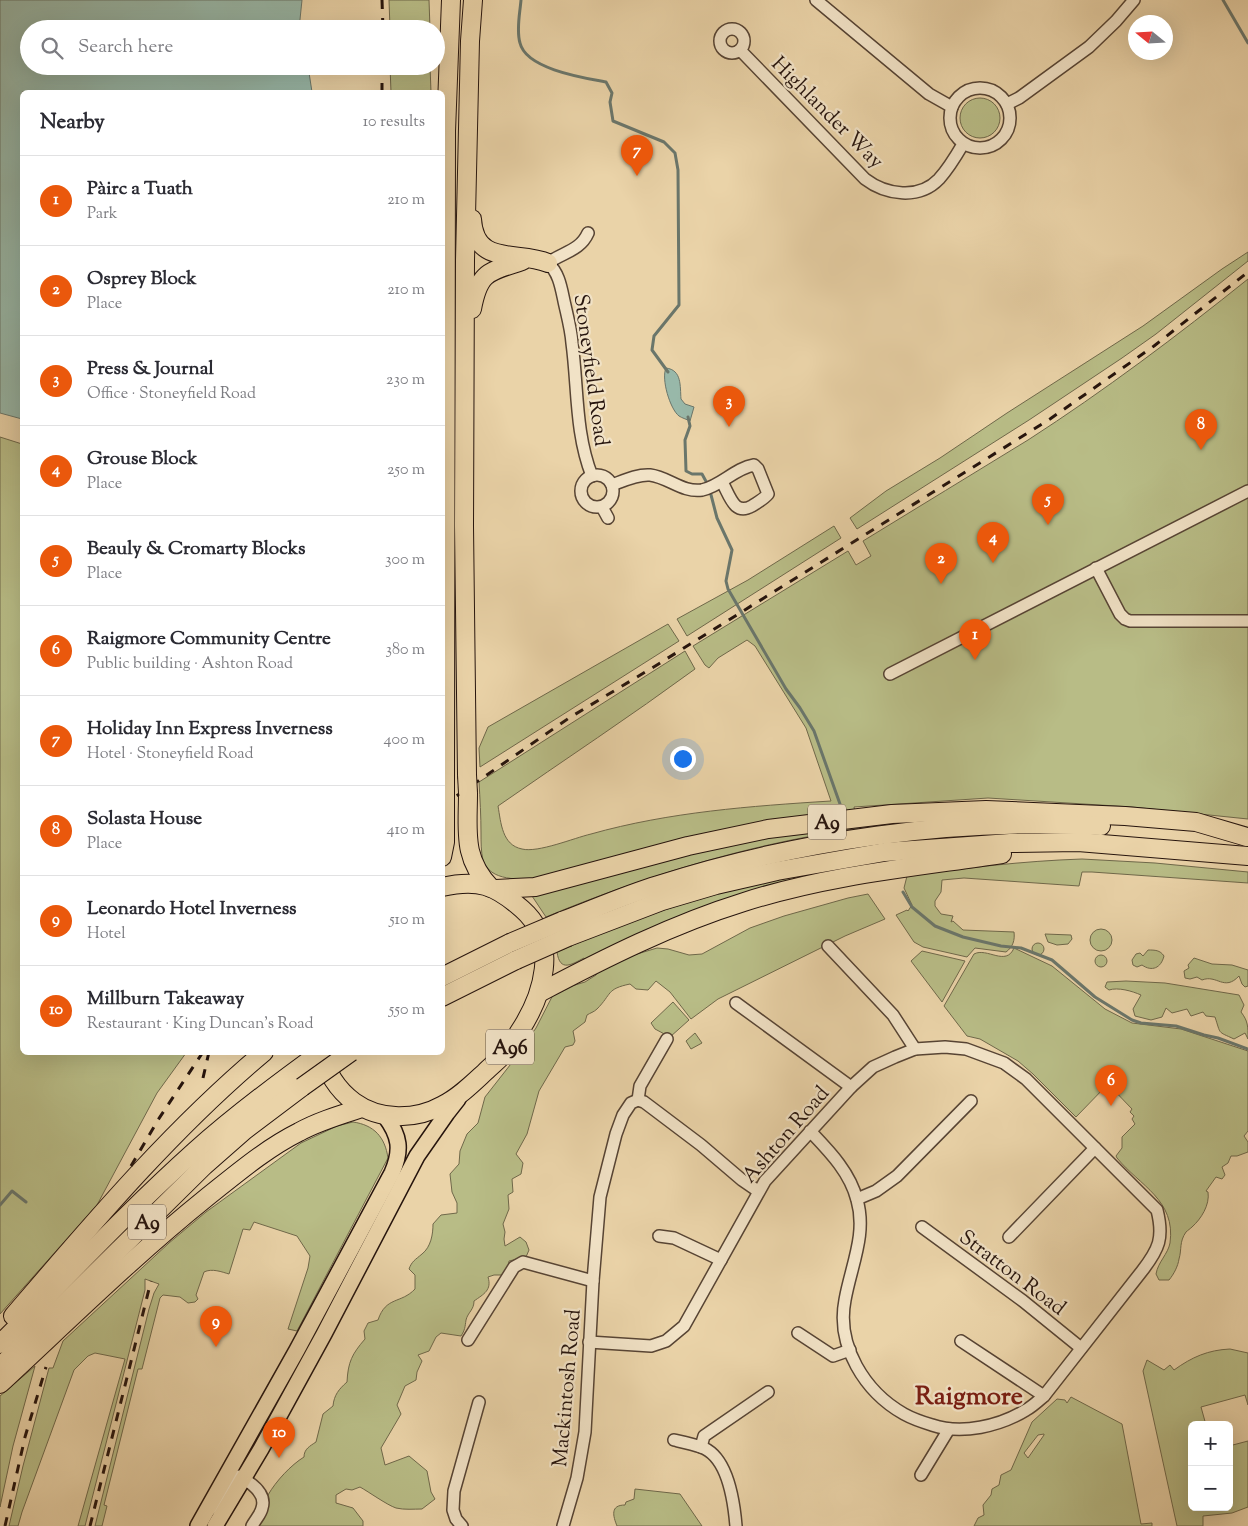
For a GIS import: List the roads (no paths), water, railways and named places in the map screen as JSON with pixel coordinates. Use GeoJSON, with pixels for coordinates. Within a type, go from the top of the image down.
{"type":"FeatureCollection","features":[{"type":"Feature","properties":{"kind":"highway"},"geometry":{"type":"LineString","coordinates":[[445,842],[446,131],[451,0]]}},
{"type":"Feature","properties":{"kind":"highway","name":"A96"},"geometry":{"type":"LineString","coordinates":[[322,1055],[332,1078],[344,1095],[362,1108],[385,1116],[409,1116],[425,1113],[443,1105],[466,1090],[508,1050],[528,1019],[539,993],[544,973],[545,958],[541,935],[534,922],[518,905],[494,888],[477,871],[471,856],[468,836],[464,384],[470,41],[473,0]]}},
{"type":"Feature","properties":{"kind":"highway"},"geometry":{"type":"LineString","coordinates":[[468,136],[473,226],[476,235],[486,248],[496,254],[540,259],[548,262]]}},
{"type":"Feature","properties":{"kind":"highway"},"geometry":{"type":"LineString","coordinates":[[464,384],[472,308],[478,288],[492,271],[527,259]]}},
{"type":"Feature","properties":{"kind":"highway","name":"A9"},"geometry":{"type":"LineString","coordinates":[[494,888],[534,888],[688,846],[768,829],[892,814],[986,810],[1125,816],[1196,822],[1247,837]]}},
{"type":"Feature","properties":{"kind":"highway","name":"A9"},"geometry":{"type":"LineString","coordinates":[[445,976],[513,952],[656,886],[770,854],[882,834],[996,825],[1061,825],[1139,828],[1247,837]]}},
{"type":"Feature","properties":{"kind":"highway","name":"A9"},"geometry":{"type":"LineString","coordinates":[[565,929],[716,885],[776,871],[885,852],[1010,843],[1078,842],[1248,856]]}},
{"type":"Feature","properties":{"kind":"highway","name":"A9"},"geometry":{"type":"LineString","coordinates":[[539,993],[585,968],[671,928],[744,902],[830,879],[892,868],[1078,842]]}},
{"type":"Feature","properties":{"kind":"highway","name":"A96"},"geometry":{"type":"LineString","coordinates":[[445,887],[467,883],[494,888]]}},
{"type":"Feature","properties":{"kind":"highway","name":"A9"},"geometry":{"type":"LineString","coordinates":[[445,994],[513,952]]}},
{"type":"Feature","properties":{"kind":"highway","name":"A9"},"geometry":{"type":"LineString","coordinates":[[0,1331],[123,1191],[185,1124],[261,1055]]}},
{"type":"Feature","properties":{"kind":"highway","name":"A9"},"geometry":{"type":"LineString","coordinates":[[0,1344],[140,1203],[195,1151],[234,1117],[318,1055]]}},
{"type":"Feature","properties":{"kind":"highway","name":"A9"},"geometry":{"type":"LineString","coordinates":[[0,1367],[204,1166],[245,1130],[347,1055]]}},
{"type":"Feature","properties":{"kind":"highway","name":"A9"},"geometry":{"type":"LineString","coordinates":[[0,1384],[173,1224],[230,1179],[282,1141],[327,1119],[362,1108]]}},
{"type":"Feature","properties":{"kind":"main road"},"geometry":{"type":"LineString","coordinates":[[216,1526],[324,1334],[418,1156],[447,1113],[466,1090]]}},
{"type":"Feature","properties":{"kind":"main road"},"geometry":{"type":"LineString","coordinates":[[198,1526],[297,1350],[392,1174],[398,1157],[399,1146],[395,1132],[385,1116]]}},
{"type":"Feature","properties":{"kind":"street"},"geometry":{"type":"LineString","coordinates":[[816,0],[929,94],[952,107]]}},
{"type":"Feature","properties":{"kind":"street"},"geometry":{"type":"LineString","coordinates":[[1007,104],[1019,98],[1089,47],[1116,21],[1134,0]]}},
{"type":"Feature","properties":{"kind":"street","name":"Highlander Way"},"geometry":{"type":"LineString","coordinates":[[740,50],[865,179],[883,190],[905,193],[918,191],[930,186],[944,173],[963,144]]}},
{"type":"Feature","properties":{"kind":"street"},"geometry":{"type":"LineString","coordinates":[[980,87],[991,89],[1000,95],[1011,113],[1011,123],[1008,132],[1002,140],[987,148],[979,149],[963,144],[957,138],[950,124],[952,107],[960,95],[966,91],[980,87]]}},
{"type":"Feature","properties":{"kind":"street"},"geometry":{"type":"LineString","coordinates":[[548,262],[577,248],[584,241],[588,233]]}},
{"type":"Feature","properties":{"kind":"street","name":"Stoneyfield Road"},"geometry":{"type":"LineString","coordinates":[[548,262],[557,275],[566,308],[572,342],[581,434],[587,464],[592,476]]}},
{"type":"Feature","properties":{"kind":"street"},"geometry":{"type":"LineString","coordinates":[[612,485],[648,475],[656,476],[691,490],[713,486]]}},
{"type":"Feature","properties":{"kind":"street"},"geometry":{"type":"LineString","coordinates":[[592,476],[606,477],[612,485],[613,495],[607,504],[602,507],[593,507],[579,501],[584,481],[592,476]]}},
{"type":"Feature","properties":{"kind":"street"},"geometry":{"type":"LineString","coordinates":[[890,674],[1248,492]]}},
{"type":"Feature","properties":{"kind":"street"},"geometry":{"type":"LineString","coordinates":[[602,507],[608,518]]}},
{"type":"Feature","properties":{"kind":"street"},"geometry":{"type":"LineString","coordinates":[[1096,568],[1120,614],[1130,622],[1248,621]]}},
{"type":"Feature","properties":{"kind":"street"},"geometry":{"type":"LineString","coordinates":[[828,946],[893,1015],[915,1050]]}},
{"type":"Feature","properties":{"kind":"street","name":"Ashton Road"},"geometry":{"type":"LineString","coordinates":[[736,1003],[851,1087]]}},
{"type":"Feature","properties":{"kind":"street","name":"Mackintosh Road"},"geometry":{"type":"LineString","coordinates":[[563,1526],[577,1478],[585,1432],[597,1221],[605,1173],[623,1115],[631,1103],[638,1100],[640,1086],[667,1039]]}},
{"type":"Feature","properties":{"kind":"street","name":"Ashton Road"},"geometry":{"type":"LineString","coordinates":[[589,1342],[651,1346],[666,1341],[684,1326],[765,1180],[851,1087],[873,1067],[895,1056],[915,1050],[945,1047],[966,1049],[1004,1063],[1026,1079],[1157,1210],[1161,1228],[1159,1241],[1153,1257],[1044,1396],[1028,1409],[1012,1418],[966,1430],[949,1429],[913,1419],[902,1413],[878,1394],[853,1362],[845,1333],[844,1302],[859,1246],[860,1223],[857,1199],[845,1172],[810,1132]]}},
{"type":"Feature","properties":{"kind":"street"},"geometry":{"type":"LineString","coordinates":[[638,1100],[644,1102],[701,1145],[758,1191]]}},
{"type":"Feature","properties":{"kind":"street"},"geometry":{"type":"LineString","coordinates":[[857,1199],[876,1191],[897,1176],[971,1101]]}},
{"type":"Feature","properties":{"kind":"street"},"geometry":{"type":"LineString","coordinates":[[1009,1237],[1095,1148]]}},
{"type":"Feature","properties":{"kind":"street","name":"Stratton Road"},"geometry":{"type":"LineString","coordinates":[[922,1227],[1023,1301],[1081,1348]]}},
{"type":"Feature","properties":{"kind":"street"},"geometry":{"type":"LineString","coordinates":[[659,1236],[674,1238],[721,1260]]}},
{"type":"Feature","properties":{"kind":"street","name":"Mackintosh Road"},"geometry":{"type":"LineString","coordinates":[[468,1340],[514,1267],[523,1262],[593,1281]]}},
{"type":"Feature","properties":{"kind":"street"},"geometry":{"type":"LineString","coordinates":[[798,1333],[833,1356],[850,1350]]}},
{"type":"Feature","properties":{"kind":"street"},"geometry":{"type":"LineString","coordinates":[[961,1341],[1044,1396]]}},
{"type":"Feature","properties":{"kind":"street"},"geometry":{"type":"LineString","coordinates":[[701,1447],[704,1436],[768,1392]]}},
{"type":"Feature","properties":{"kind":"street"},"geometry":{"type":"LineString","coordinates":[[459,1522],[454,1510],[454,1491],[479,1402]]}},
{"type":"Feature","properties":{"kind":"street"},"geometry":{"type":"LineString","coordinates":[[921,1474],[949,1429]]}},
{"type":"Feature","properties":{"kind":"street"},"geometry":{"type":"LineString","coordinates":[[674,1440],[701,1447],[720,1462],[732,1491],[736,1526]]}},
{"type":"Feature","properties":{"kind":"street"},"geometry":{"type":"LineString","coordinates":[[205,1512],[220,1502],[234,1478],[239,1476],[258,1491],[262,1497],[262,1508],[252,1526]]}},
{"type":"Feature","properties":{"kind":"waterway"},"geometry":{"type":"LineString","coordinates":[[521,0],[518,33],[520,43],[525,52],[544,66],[557,71],[606,82],[612,93],[610,102],[613,121],[664,142],[675,153],[678,170],[679,305],[654,336],[652,350],[668,372]]}},
{"type":"Feature","properties":{"kind":"waterway"},"geometry":{"type":"LineString","coordinates":[[1223,0],[1248,43]]}},
{"type":"Feature","properties":{"kind":"waterway"},"geometry":{"type":"LineString","coordinates":[[688,417],[690,426],[685,440],[686,471],[692,474],[702,474],[708,485]]}},
{"type":"Feature","properties":{"kind":"waterway"},"geometry":{"type":"LineString","coordinates":[[710,491],[717,518],[732,550],[726,581],[728,589],[786,689],[814,731],[840,804]]}},
{"type":"Feature","properties":{"kind":"waterway"},"geometry":{"type":"LineString","coordinates":[[903,892],[912,907],[935,926],[963,937],[1001,946],[1021,948],[1052,960],[1095,997],[1132,1020],[1141,1023],[1176,1026],[1248,1049]]}},
{"type":"Feature","properties":{"kind":"waterway"},"geometry":{"type":"LineString","coordinates":[[0,1205],[12,1191],[26,1202]]}},
{"type":"Feature","properties":{"kind":"railway"},"geometry":{"type":"LineString","coordinates":[[382,0],[383,20]]}},
{"type":"Feature","properties":{"kind":"railway"},"geometry":{"type":"LineString","coordinates":[[382,75],[382,90]]}},
{"type":"Feature","properties":{"kind":"railway"},"geometry":{"type":"LineString","coordinates":[[445,804],[569,718],[1050,419],[1154,346],[1248,272]]}},
{"type":"Feature","properties":{"kind":"railway"},"geometry":{"type":"LineString","coordinates":[[131,1166],[158,1120],[201,1055]]}},
{"type":"Feature","properties":{"kind":"railway"},"geometry":{"type":"LineString","coordinates":[[203,1078],[208,1055]]}},
{"type":"Feature","properties":{"kind":"railway"},"geometry":{"type":"LineString","coordinates":[[90,1526],[151,1281]]}},
{"type":"Feature","properties":{"kind":"railway"},"geometry":{"type":"LineString","coordinates":[[5,1526],[25,1437],[46,1367]]}},
{"type":"Feature","properties":{"kind":"place","name":"Holiday Inn Express Inverness"},"geometry":{"type":"Point","coordinates":[637,176]}},
{"type":"Feature","properties":{"kind":"place","name":"Press & Journal"},"geometry":{"type":"Point","coordinates":[729,427]}},
{"type":"Feature","properties":{"kind":"place","name":"Solasta House"},"geometry":{"type":"Point","coordinates":[1201,450]}},
{"type":"Feature","properties":{"kind":"place","name":"Beauly & Cromarty Blocks"},"geometry":{"type":"Point","coordinates":[1048,525]}},
{"type":"Feature","properties":{"kind":"place","name":"Grouse Block"},"geometry":{"type":"Point","coordinates":[993,563]}},
{"type":"Feature","properties":{"kind":"place","name":"Osprey Block"},"geometry":{"type":"Point","coordinates":[941,584]}},
{"type":"Feature","properties":{"kind":"place","name":"Pàirc a Tuath"},"geometry":{"type":"Point","coordinates":[975,660]}},
{"type":"Feature","properties":{"kind":"place","name":"Raigmore Community Centre"},"geometry":{"type":"Point","coordinates":[1111,1106]}},
{"type":"Feature","properties":{"kind":"place","name":"Leonardo Hotel Inverness"},"geometry":{"type":"Point","coordinates":[216,1347]}},
{"type":"Feature","properties":{"kind":"place","name":"Millburn Takeaway"},"geometry":{"type":"Point","coordinates":[279,1458]}},
{"type":"Feature","properties":{"kind":"district","name":"Raigmore"},"geometry":{"type":"Point","coordinates":[969,1395]}}]}
